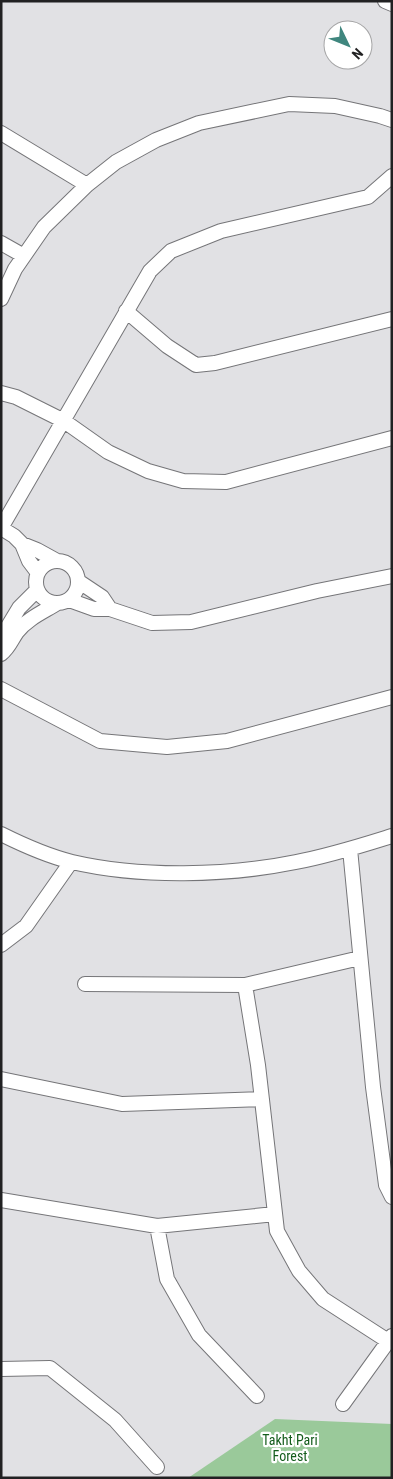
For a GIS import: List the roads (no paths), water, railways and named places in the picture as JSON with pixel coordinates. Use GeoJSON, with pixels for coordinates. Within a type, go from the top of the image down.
{"type":"FeatureCollection","features":[{"type":"Feature","properties":{"kind":"street"},"geometry":{"type":"LineString","coordinates":[[385,1],[392,4]]}},
{"type":"Feature","properties":{"kind":"street"},"geometry":{"type":"LineString","coordinates":[[1,298],[15,269],[44,227],[87,185],[116,162],[156,140],[199,123],[289,104],[335,106],[392,120]]}},
{"type":"Feature","properties":{"kind":"street"},"geometry":{"type":"LineString","coordinates":[[1,133],[87,185]]}},
{"type":"Feature","properties":{"kind":"street"},"geometry":{"type":"LineString","coordinates":[[1,654],[6,650],[18,630],[27,622],[76,592],[78,581],[72,567],[22,544],[14,536],[1,528],[150,271],[170,251],[221,231],[368,198],[392,176]]}},
{"type":"Feature","properties":{"kind":"street"},"geometry":{"type":"LineString","coordinates":[[1,243],[24,256]]}},
{"type":"Feature","properties":{"kind":"street"},"geometry":{"type":"LineString","coordinates":[[126,312],[166,346],[196,364],[215,363],[392,319]]}},
{"type":"Feature","properties":{"kind":"street"},"geometry":{"type":"LineString","coordinates":[[1,393],[16,397],[64,421],[108,452],[148,471],[183,481],[226,482],[392,438]]}},
{"type":"Feature","properties":{"kind":"street"},"geometry":{"type":"LineString","coordinates":[[22,544],[29,561],[38,573]]}},
{"type":"Feature","properties":{"kind":"street"},"geometry":{"type":"LineString","coordinates":[[57,561],[43,566],[38,573],[36,581],[37,590],[41,597],[48,602],[62,602],[94,609],[110,609],[152,623],[191,622],[317,591],[392,576]]}},
{"type":"Feature","properties":{"kind":"street"},"geometry":{"type":"LineString","coordinates":[[78,581],[102,597],[110,609]]}},
{"type":"Feature","properties":{"kind":"street"},"geometry":{"type":"LineString","coordinates":[[1,638],[18,608],[37,590]]}},
{"type":"Feature","properties":{"kind":"street"},"geometry":{"type":"LineString","coordinates":[[1,689],[100,741],[167,747],[227,742],[392,697]]}},
{"type":"Feature","properties":{"kind":"street"},"geometry":{"type":"LineString","coordinates":[[1,834],[72,862],[127,870],[183,873],[240,871],[286,864],[350,849],[392,836]]}},
{"type":"Feature","properties":{"kind":"street"},"geometry":{"type":"LineString","coordinates":[[350,849],[373,1087],[386,1185],[392,1197]]}},
{"type":"Feature","properties":{"kind":"street"},"geometry":{"type":"LineString","coordinates":[[1,945],[26,926],[72,862]]}},
{"type":"Feature","properties":{"kind":"street"},"geometry":{"type":"LineString","coordinates":[[85,984],[245,985],[360,958]]}},
{"type":"Feature","properties":{"kind":"street"},"geometry":{"type":"LineString","coordinates":[[245,985],[262,1099],[277,1231],[299,1271],[323,1299],[390,1338],[343,1404]]}},
{"type":"Feature","properties":{"kind":"street"},"geometry":{"type":"LineString","coordinates":[[1,1080],[122,1104],[262,1099]]}},
{"type":"Feature","properties":{"kind":"street"},"geometry":{"type":"LineString","coordinates":[[1,1200],[158,1226],[275,1214]]}},
{"type":"Feature","properties":{"kind":"street"},"geometry":{"type":"LineString","coordinates":[[158,1226],[167,1279],[199,1335],[257,1396]]}},
{"type":"Feature","properties":{"kind":"street"},"geometry":{"type":"LineString","coordinates":[[1,1369],[50,1368],[115,1420],[157,1467]]}},
{"type":"Feature","properties":{"kind":"park label","name":"Takht Pari Forest"},"geometry":{"type":"Point","coordinates":[290,1448]}}]}
